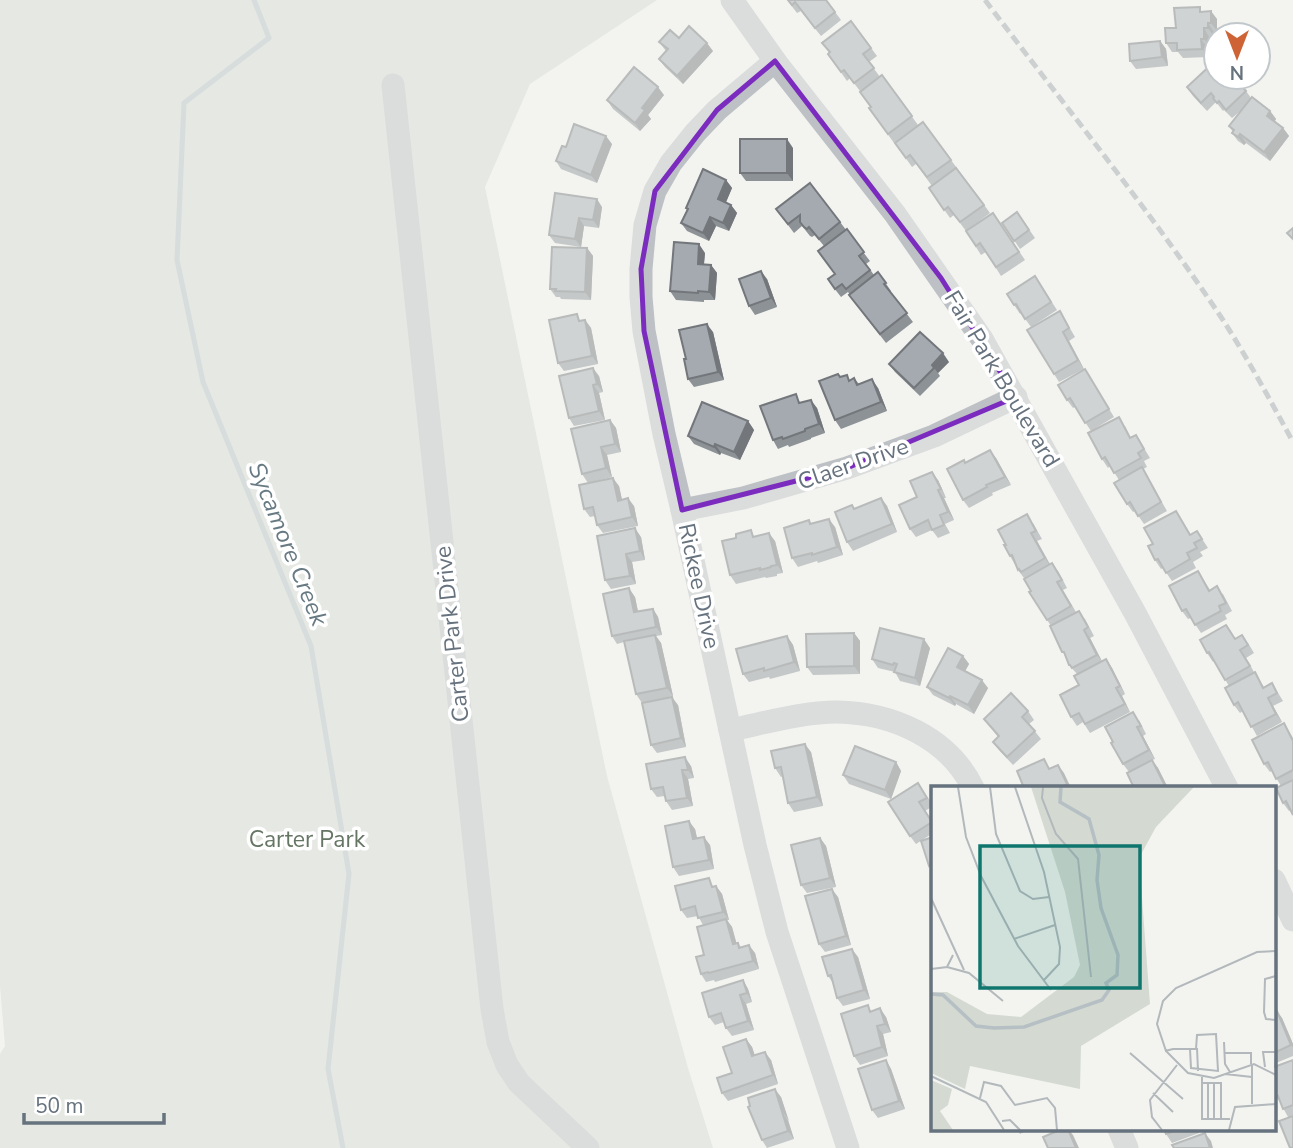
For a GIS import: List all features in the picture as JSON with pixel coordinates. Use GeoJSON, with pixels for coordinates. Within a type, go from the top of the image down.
{"type":"FeatureCollection","features":[{"type":"Feature","properties":{"kind":"street","name":"Fair Park Boulevard"},"geometry":{"type":"LineString","coordinates":[[732,0],[775,61],[886,203],[982,339],[1135,613],[1226,786]]}},
{"type":"Feature","properties":{"kind":"street","name":"Rickee Drive"},"geometry":{"type":"LineString","coordinates":[[775,61],[717,110],[695,133],[671,163],[655,191],[645,225],[641,297],[644,331],[664,434],[755,845],[777,932],[848,1148]]}},
{"type":"Feature","properties":{"kind":"street","name":"Carter Park Drive"},"geometry":{"type":"LineString","coordinates":[[393,85],[498,1042],[507,1065],[519,1083],[588,1148]]}},
{"type":"Feature","properties":{"kind":"street","name":"Claer Drive"},"geometry":{"type":"LineString","coordinates":[[682,510],[743,498],[847,468],[934,436],[1016,397]]}},
{"type":"Feature","properties":{"kind":"street"},"geometry":{"type":"LineString","coordinates":[[730,730],[836,712],[894,721],[922,732],[941,747],[972,786]]}},
{"type":"Feature","properties":{"kind":"street"},"geometry":{"type":"LineString","coordinates":[[1276,884],[1293,920]]}},
{"type":"Feature","properties":{"kind":"street"},"geometry":{"type":"LineString","coordinates":[[1119,1130],[1127,1148]]}},
{"type":"Feature","properties":{"kind":"highlighted area"},"geometry":{"type":"Polygon","coordinates":[[[775,61],[941,278],[1016,397],[847,468],[682,510],[644,331],[641,269],[655,191],[717,110],[775,61]]]}},
{"type":"Feature","properties":{"kind":"green space","name":"Carter Park"},"geometry":{"type":"Polygon","coordinates":[[[0,0],[657,0],[530,84],[485,187],[607,776],[688,1068],[713,1148],[0,1148],[0,1054],[5,1046],[0,986],[0,0]]]}},
{"type":"Feature","properties":{"kind":"building"},"geometry":{"type":"Polygon","coordinates":[[[788,0],[826,0],[835,12],[815,28],[795,2],[792,5],[788,0]]]}},
{"type":"Feature","properties":{"kind":"building"},"geometry":{"type":"Polygon","coordinates":[[[1200,7],[1200,12],[1211,11],[1211,21],[1202,21],[1202,49],[1177,50],[1177,43],[1166,43],[1165,28],[1176,28],[1174,8],[1200,7]]]}},
{"type":"Feature","properties":{"kind":"building"},"geometry":{"type":"Polygon","coordinates":[[[851,21],[871,48],[863,54],[874,68],[854,83],[844,70],[841,72],[822,43],[851,21]]]}},
{"type":"Feature","properties":{"kind":"building"},"geometry":{"type":"Polygon","coordinates":[[[689,26],[707,43],[677,76],[659,59],[668,49],[659,42],[670,30],[679,38],[689,26]]]}},
{"type":"Feature","properties":{"kind":"building"},"geometry":{"type":"Polygon","coordinates":[[[1160,41],[1162,57],[1130,61],[1129,44],[1160,41]]]}},
{"type":"Feature","properties":{"kind":"building"},"geometry":{"type":"Polygon","coordinates":[[[634,67],[658,87],[642,108],[645,110],[635,123],[607,100],[634,67]]]}},
{"type":"Feature","properties":{"kind":"building"},"geometry":{"type":"Polygon","coordinates":[[[1202,73],[1202,91],[1246,91],[1226,110],[1219,101],[1217,103],[1211,93],[1201,103],[1187,87],[1202,73]]]}},
{"type":"Feature","properties":{"kind":"building"},"geometry":{"type":"Polygon","coordinates":[[[882,75],[912,116],[888,134],[860,92],[882,75]]]}},
{"type":"Feature","properties":{"kind":"building"},"geometry":{"type":"Polygon","coordinates":[[[1252,97],[1270,111],[1267,116],[1283,128],[1264,152],[1240,134],[1238,137],[1232,133],[1234,130],[1229,126],[1252,97]]]}},
{"type":"Feature","properties":{"kind":"building"},"geometry":{"type":"Polygon","coordinates":[[[923,122],[951,160],[927,177],[910,155],[906,158],[895,143],[923,122]]]}},
{"type":"Feature","properties":{"kind":"building"},"geometry":{"type":"Polygon","coordinates":[[[574,124],[606,136],[591,175],[556,161],[562,146],[566,147],[574,124]]]}},
{"type":"Feature","properties":{"kind":"building"},"geometry":{"type":"Polygon","coordinates":[[[740,139],[787,139],[787,173],[740,173],[740,139]]]}},
{"type":"Feature","properties":{"kind":"building"},"geometry":{"type":"Polygon","coordinates":[[[956,168],[984,205],[960,222],[948,207],[944,210],[929,188],[956,168]]]}},
{"type":"Feature","properties":{"kind":"building"},"geometry":{"type":"Polygon","coordinates":[[[703,169],[726,180],[718,199],[731,205],[723,223],[710,217],[703,233],[681,223],[703,169]]]}},
{"type":"Feature","properties":{"kind":"building"},"geometry":{"type":"Polygon","coordinates":[[[810,183],[840,222],[819,239],[809,227],[807,229],[800,222],[800,215],[788,224],[776,209],[810,183]]]}},
{"type":"Feature","properties":{"kind":"building"},"geometry":{"type":"Polygon","coordinates":[[[555,193],[597,199],[593,220],[579,218],[575,239],[549,235],[555,193]]]}},
{"type":"Feature","properties":{"kind":"building"},"geometry":{"type":"Polygon","coordinates":[[[1017,212],[1029,230],[1014,241],[1002,223],[1017,212]]]}},
{"type":"Feature","properties":{"kind":"building"},"geometry":{"type":"Polygon","coordinates":[[[993,213],[1019,252],[996,267],[980,243],[976,246],[966,231],[993,213]]]}},
{"type":"Feature","properties":{"kind":"building"},"geometry":{"type":"Polygon","coordinates":[[[1293,228],[1293,239],[1287,233],[1293,228]]]}},
{"type":"Feature","properties":{"kind":"building"},"geometry":{"type":"Polygon","coordinates":[[[847,229],[864,252],[859,256],[870,270],[846,289],[842,284],[835,289],[828,279],[835,274],[818,251],[847,229]]]}},
{"type":"Feature","properties":{"kind":"building"},"geometry":{"type":"Polygon","coordinates":[[[674,242],[699,244],[698,264],[711,265],[709,292],[670,291],[674,242]]]}},
{"type":"Feature","properties":{"kind":"building"},"geometry":{"type":"Polygon","coordinates":[[[552,247],[587,248],[585,292],[550,289],[552,247]]]}},
{"type":"Feature","properties":{"kind":"building"},"geometry":{"type":"Polygon","coordinates":[[[761,271],[771,298],[749,306],[739,279],[761,271]]]}},
{"type":"Feature","properties":{"kind":"building"},"geometry":{"type":"Polygon","coordinates":[[[878,272],[907,313],[880,334],[849,295],[878,272]]]}},
{"type":"Feature","properties":{"kind":"building"},"geometry":{"type":"Polygon","coordinates":[[[1035,276],[1051,302],[1025,319],[1007,294],[1035,276]]]}},
{"type":"Feature","properties":{"kind":"building"},"geometry":{"type":"Polygon","coordinates":[[[1060,311],[1069,328],[1063,332],[1078,360],[1054,374],[1027,330],[1060,311]]]}},
{"type":"Feature","properties":{"kind":"building"},"geometry":{"type":"Polygon","coordinates":[[[577,314],[579,321],[585,320],[592,356],[558,363],[549,320],[577,314]]]}},
{"type":"Feature","properties":{"kind":"building"},"geometry":{"type":"Polygon","coordinates":[[[707,324],[718,372],[688,379],[679,330],[707,324]]]}},
{"type":"Feature","properties":{"kind":"building"},"geometry":{"type":"Polygon","coordinates":[[[920,332],[943,353],[932,365],[934,368],[914,388],[889,364],[920,332]]]}},
{"type":"Feature","properties":{"kind":"building"},"geometry":{"type":"Polygon","coordinates":[[[593,368],[597,384],[593,385],[599,411],[569,418],[559,376],[593,368]]]}},
{"type":"Feature","properties":{"kind":"building"},"geometry":{"type":"Polygon","coordinates":[[[1085,369],[1109,409],[1085,423],[1070,398],[1067,400],[1058,385],[1085,369]]]}},
{"type":"Feature","properties":{"kind":"building"},"geometry":{"type":"Polygon","coordinates":[[[838,374],[840,377],[847,375],[849,381],[854,378],[857,385],[872,379],[881,402],[835,420],[819,381],[838,374]]]}},
{"type":"Feature","properties":{"kind":"building"},"geometry":{"type":"Polygon","coordinates":[[[796,394],[799,403],[811,400],[819,424],[783,439],[773,440],[760,406],[796,394]]]}},
{"type":"Feature","properties":{"kind":"building"},"geometry":{"type":"Polygon","coordinates":[[[702,402],[748,421],[734,452],[688,436],[702,402]]]}},
{"type":"Feature","properties":{"kind":"building"},"geometry":{"type":"Polygon","coordinates":[[[1119,417],[1130,438],[1136,435],[1144,449],[1138,453],[1141,458],[1114,473],[1105,457],[1102,459],[1088,433],[1119,417]]]}},
{"type":"Feature","properties":{"kind":"building"},"geometry":{"type":"Polygon","coordinates":[[[610,420],[615,444],[601,447],[606,468],[582,474],[571,429],[610,420]]]}},
{"type":"Feature","properties":{"kind":"building"},"geometry":{"type":"Polygon","coordinates":[[[990,450],[1005,477],[986,485],[987,487],[963,500],[947,469],[990,450]]]}},
{"type":"Feature","properties":{"kind":"building"},"geometry":{"type":"Polygon","coordinates":[[[1142,467],[1161,502],[1138,516],[1114,483],[1142,467]]]}},
{"type":"Feature","properties":{"kind":"building"},"geometry":{"type":"Polygon","coordinates":[[[932,472],[948,512],[940,515],[944,525],[932,530],[928,520],[910,529],[899,505],[917,497],[910,481],[932,472]]]}},
{"type":"Feature","properties":{"kind":"building"},"geometry":{"type":"Polygon","coordinates":[[[613,478],[618,501],[628,498],[632,517],[597,525],[593,507],[584,509],[579,485],[613,478]]]}},
{"type":"Feature","properties":{"kind":"building"},"geometry":{"type":"Polygon","coordinates":[[[881,498],[892,524],[847,542],[835,512],[852,505],[854,509],[881,498]]]}},
{"type":"Feature","properties":{"kind":"building"},"geometry":{"type":"Polygon","coordinates":[[[1176,511],[1190,535],[1197,531],[1202,539],[1194,543],[1197,548],[1187,553],[1190,559],[1166,573],[1148,546],[1153,544],[1144,528],[1176,511]]]}},
{"type":"Feature","properties":{"kind":"building"},"geometry":{"type":"Polygon","coordinates":[[[1027,514],[1036,531],[1031,533],[1045,558],[1021,572],[998,530],[1027,514]]]}},
{"type":"Feature","properties":{"kind":"building"},"geometry":{"type":"Polygon","coordinates":[[[829,519],[837,547],[792,558],[784,528],[809,520],[810,524],[829,519]]]}},
{"type":"Feature","properties":{"kind":"building"},"geometry":{"type":"Polygon","coordinates":[[[635,528],[640,551],[626,554],[630,576],[605,580],[597,536],[635,528]]]}},
{"type":"Feature","properties":{"kind":"building"},"geometry":{"type":"Polygon","coordinates":[[[751,530],[753,537],[769,533],[777,565],[730,575],[722,541],[736,538],[736,534],[751,530]]]}},
{"type":"Feature","properties":{"kind":"building"},"geometry":{"type":"Polygon","coordinates":[[[1052,563],[1062,580],[1057,582],[1071,606],[1047,620],[1024,579],[1052,563]]]}},
{"type":"Feature","properties":{"kind":"building"},"geometry":{"type":"Polygon","coordinates":[[[1198,571],[1209,591],[1217,586],[1226,603],[1219,606],[1221,611],[1195,625],[1186,609],[1182,611],[1169,586],[1198,571]]]}},
{"type":"Feature","properties":{"kind":"building"},"geometry":{"type":"Polygon","coordinates":[[[629,588],[634,612],[653,609],[656,627],[612,636],[603,594],[629,588]]]}},
{"type":"Feature","properties":{"kind":"building"},"geometry":{"type":"Polygon","coordinates":[[[1079,611],[1088,627],[1084,630],[1097,655],[1072,668],[1050,626],[1079,611]]]}},
{"type":"Feature","properties":{"kind":"building"},"geometry":{"type":"Polygon","coordinates":[[[1226,625],[1235,639],[1242,635],[1248,645],[1240,650],[1250,666],[1225,680],[1200,640],[1226,625]]]}},
{"type":"Feature","properties":{"kind":"building"},"geometry":{"type":"Polygon","coordinates":[[[880,628],[924,639],[915,678],[894,672],[897,664],[872,659],[880,628]]]}},
{"type":"Feature","properties":{"kind":"building"},"geometry":{"type":"Polygon","coordinates":[[[854,633],[854,666],[807,667],[806,634],[854,633]]]}},
{"type":"Feature","properties":{"kind":"building"},"geometry":{"type":"Polygon","coordinates":[[[655,635],[667,688],[636,694],[624,641],[655,635]]]}},
{"type":"Feature","properties":{"kind":"building"},"geometry":{"type":"Polygon","coordinates":[[[787,636],[794,662],[743,674],[736,649],[787,636]]]}},
{"type":"Feature","properties":{"kind":"building"},"geometry":{"type":"Polygon","coordinates":[[[948,648],[963,656],[957,667],[982,680],[968,705],[927,687],[948,648]]]}},
{"type":"Feature","properties":{"kind":"building"},"geometry":{"type":"Polygon","coordinates":[[[1106,659],[1120,686],[1116,688],[1125,704],[1085,724],[1079,713],[1071,717],[1060,695],[1079,685],[1074,676],[1106,659]]]}},
{"type":"Feature","properties":{"kind":"building"},"geometry":{"type":"Polygon","coordinates":[[[1255,672],[1263,688],[1272,683],[1277,693],[1268,698],[1276,714],[1251,727],[1238,702],[1234,705],[1225,688],[1255,672]]]}},
{"type":"Feature","properties":{"kind":"building"},"geometry":{"type":"Polygon","coordinates":[[[1011,693],[1028,711],[1022,717],[1035,731],[1007,757],[993,742],[999,736],[984,719],[1011,693]]]}},
{"type":"Feature","properties":{"kind":"building"},"geometry":{"type":"Polygon","coordinates":[[[672,697],[681,738],[651,745],[642,703],[672,697]]]}},
{"type":"Feature","properties":{"kind":"building"},"geometry":{"type":"Polygon","coordinates":[[[1133,712],[1141,726],[1137,727],[1149,750],[1123,764],[1105,727],[1133,712]]]}},
{"type":"Feature","properties":{"kind":"building"},"geometry":{"type":"Polygon","coordinates":[[[1284,723],[1293,741],[1293,770],[1276,779],[1268,762],[1264,764],[1252,740],[1284,723]]]}},
{"type":"Feature","properties":{"kind":"building"},"geometry":{"type":"Polygon","coordinates":[[[805,744],[817,797],[788,803],[781,767],[775,768],[771,751],[805,744]]]}},
{"type":"Feature","properties":{"kind":"building"},"geometry":{"type":"Polygon","coordinates":[[[855,746],[896,762],[885,790],[843,775],[855,746]]]}},
{"type":"Feature","properties":{"kind":"building"},"geometry":{"type":"Polygon","coordinates":[[[685,757],[688,770],[682,770],[687,798],[666,801],[663,787],[651,789],[646,764],[685,757]]]}},
{"type":"Feature","properties":{"kind":"building"},"geometry":{"type":"Polygon","coordinates":[[[1044,759],[1049,769],[1058,765],[1067,784],[1023,786],[1017,771],[1044,759]]]}},
{"type":"Feature","properties":{"kind":"building"},"geometry":{"type":"Polygon","coordinates":[[[1152,760],[1165,786],[1133,786],[1127,773],[1152,760]]]}},
{"type":"Feature","properties":{"kind":"building"},"geometry":{"type":"Polygon","coordinates":[[[1293,780],[1293,815],[1276,788],[1293,780]]]}},
{"type":"Feature","properties":{"kind":"building"},"geometry":{"type":"Polygon","coordinates":[[[918,783],[927,798],[919,802],[931,823],[910,836],[888,802],[918,783]]]}},
{"type":"Feature","properties":{"kind":"building"},"geometry":{"type":"Polygon","coordinates":[[[689,821],[693,839],[704,837],[709,860],[673,867],[665,826],[689,821]]]}},
{"type":"Feature","properties":{"kind":"building"},"geometry":{"type":"Polygon","coordinates":[[[820,838],[830,878],[801,885],[791,845],[820,838]]]}},
{"type":"Feature","properties":{"kind":"building"},"geometry":{"type":"Polygon","coordinates":[[[931,838],[931,867],[929,866],[921,841],[931,838]]]}},
{"type":"Feature","properties":{"kind":"building"},"geometry":{"type":"Polygon","coordinates":[[[709,878],[712,887],[716,886],[723,912],[698,918],[695,906],[681,910],[675,886],[709,878]]]}},
{"type":"Feature","properties":{"kind":"building"},"geometry":{"type":"Polygon","coordinates":[[[832,889],[846,936],[819,944],[805,896],[832,889]]]}},
{"type":"Feature","properties":{"kind":"building"},"geometry":{"type":"Polygon","coordinates":[[[726,919],[733,944],[738,943],[739,948],[749,945],[753,961],[701,974],[696,957],[704,955],[697,927],[726,919]]]}},
{"type":"Feature","properties":{"kind":"building"},"geometry":{"type":"Polygon","coordinates":[[[852,949],[864,990],[837,998],[831,975],[828,976],[822,957],[852,949]]]}},
{"type":"Feature","properties":{"kind":"building"},"geometry":{"type":"Polygon","coordinates":[[[743,980],[747,993],[740,995],[748,1021],[726,1028],[721,1013],[709,1017],[702,993],[743,980]]]}},
{"type":"Feature","properties":{"kind":"building"},"geometry":{"type":"Polygon","coordinates":[[[868,1005],[870,1012],[880,1008],[885,1024],[877,1026],[882,1047],[854,1056],[841,1014],[868,1005]]]}},
{"type":"Feature","properties":{"kind":"building"},"geometry":{"type":"Polygon","coordinates":[[[1276,1009],[1291,1045],[1276,1052],[1276,1009]]]}},
{"type":"Feature","properties":{"kind":"building"},"geometry":{"type":"Polygon","coordinates":[[[746,1039],[752,1056],[765,1052],[773,1075],[722,1093],[717,1078],[732,1073],[723,1047],[746,1039]]]}},
{"type":"Feature","properties":{"kind":"building"},"geometry":{"type":"Polygon","coordinates":[[[886,1060],[899,1101],[872,1110],[858,1069],[886,1060]]]}},
{"type":"Feature","properties":{"kind":"building"},"geometry":{"type":"Polygon","coordinates":[[[1293,1060],[1293,1105],[1283,1109],[1276,1094],[1276,1066],[1293,1060]]]}},
{"type":"Feature","properties":{"kind":"building"},"geometry":{"type":"Polygon","coordinates":[[[775,1089],[788,1131],[762,1140],[748,1107],[748,1098],[775,1089]]]}},
{"type":"Feature","properties":{"kind":"building"},"geometry":{"type":"Polygon","coordinates":[[[1293,1116],[1293,1148],[1290,1148],[1279,1121],[1293,1116]]]}},
{"type":"Feature","properties":{"kind":"building"},"geometry":{"type":"Polygon","coordinates":[[[1060,1130],[1068,1130],[1076,1148],[1048,1148],[1043,1137],[1060,1130]]]}},
{"type":"Feature","properties":{"kind":"building"},"geometry":{"type":"Polygon","coordinates":[[[1205,1133],[1210,1148],[1174,1148],[1172,1145],[1205,1133]]]}},
{"type":"Feature","properties":{"kind":"waterway","name":"Sycamore Creek"},"geometry":{"type":"LineString","coordinates":[[254,0],[269,38],[184,103],[177,260],[203,382],[311,646],[349,874],[328,1069],[343,1148]]}},
{"type":"Feature","properties":{"kind":"railway"},"geometry":{"type":"LineString","coordinates":[[985,0],[1193,276],[1240,348],[1293,442]]}}]}
